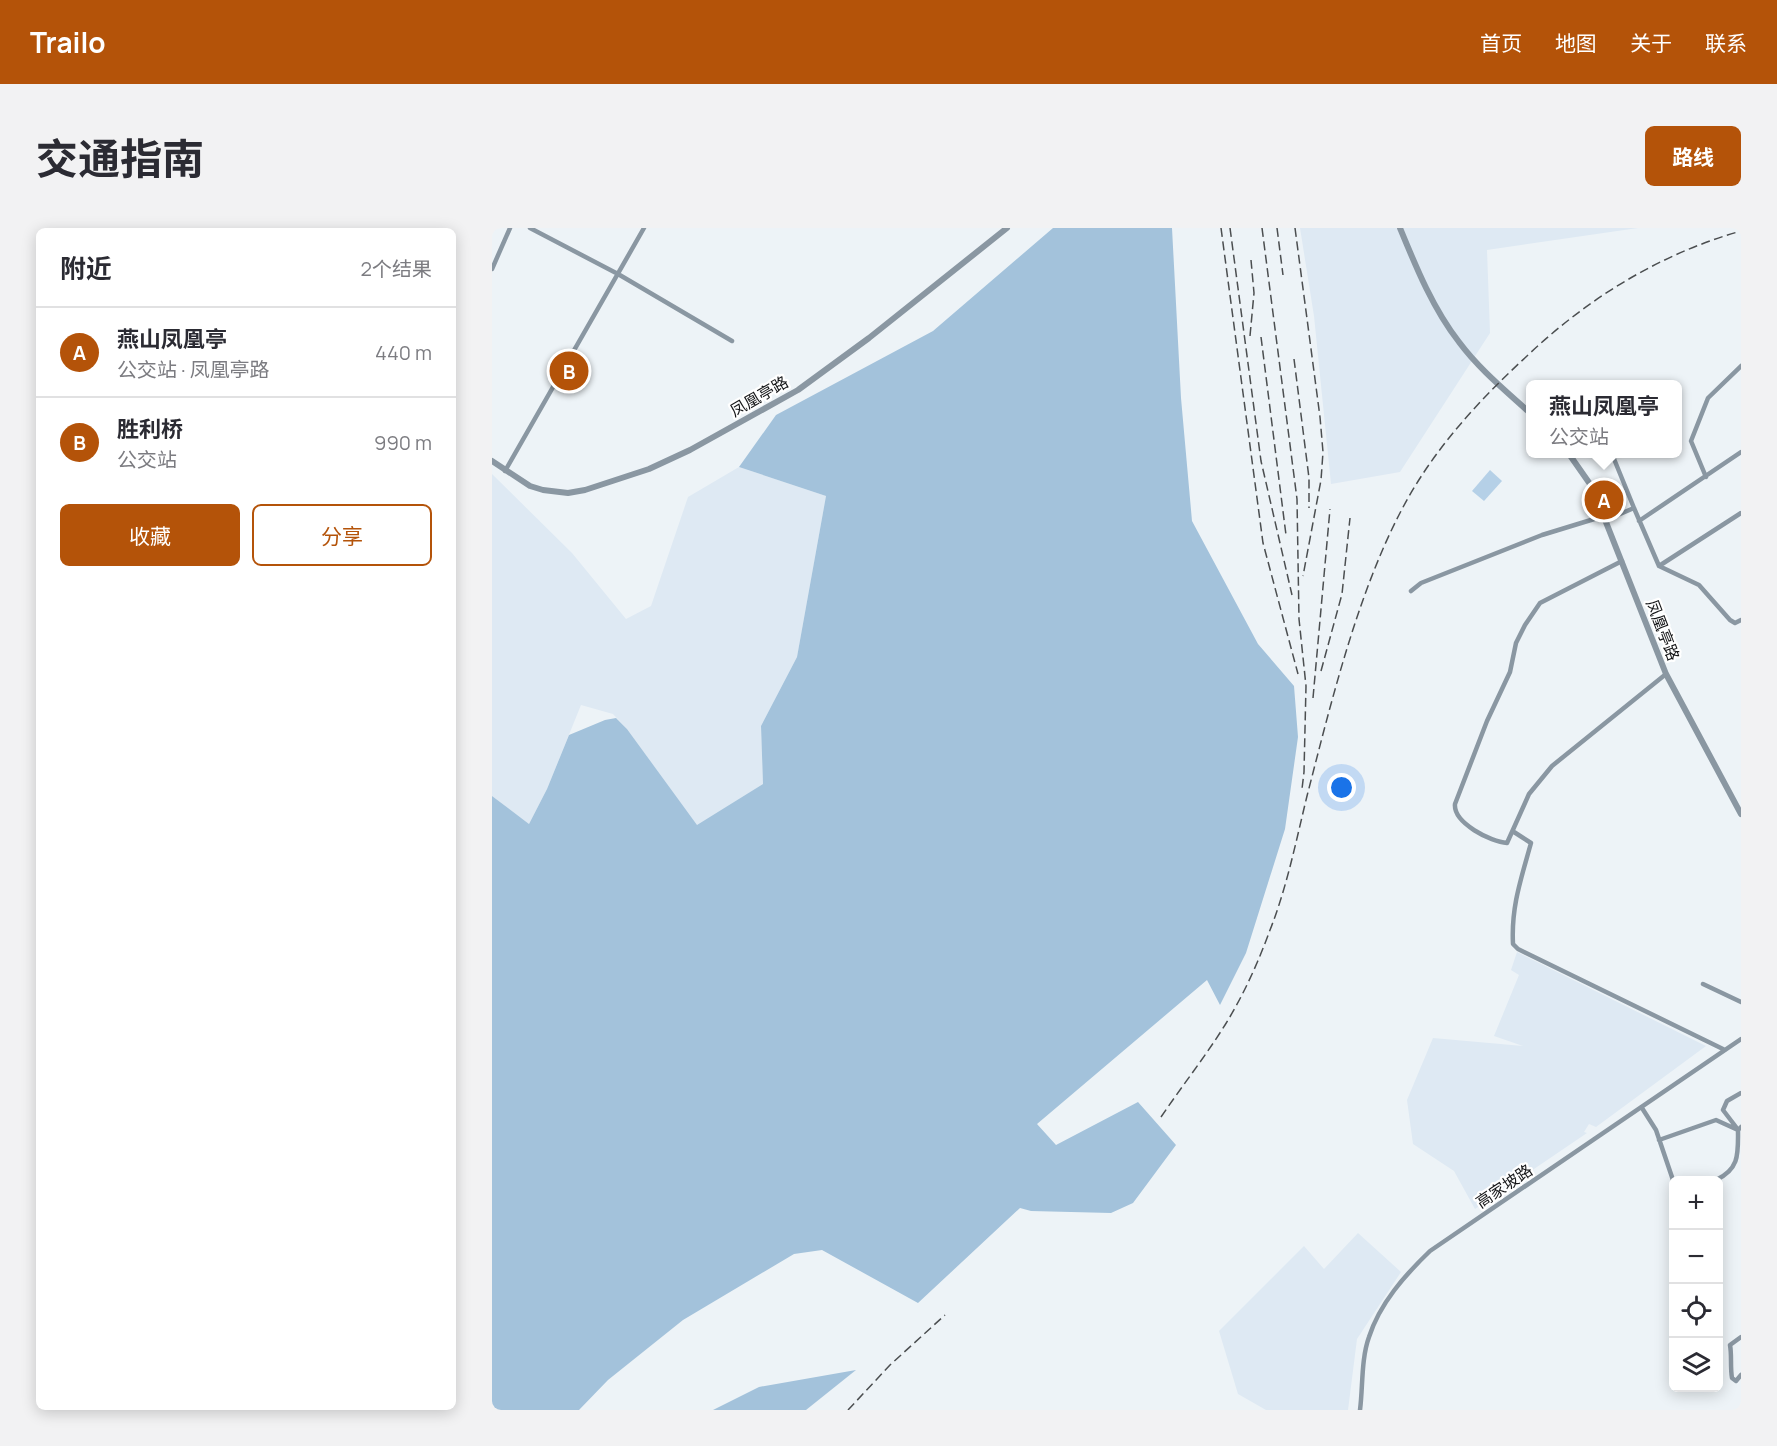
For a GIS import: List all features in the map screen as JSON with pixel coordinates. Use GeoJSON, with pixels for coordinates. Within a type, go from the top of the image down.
{"type":"FeatureCollection","features":[{"type":"Feature","properties":{"kind":"street"},"geometry":{"type":"LineString","coordinates":[[492,269],[510,228]]}},
{"type":"Feature","properties":{"kind":"street"},"geometry":{"type":"LineString","coordinates":[[530,228],[618,274],[732,341]]}},
{"type":"Feature","properties":{"kind":"street"},"geometry":{"type":"LineString","coordinates":[[505,471],[644,228]]}},
{"type":"Feature","properties":{"kind":"street","name":"凤凰亭路"},"geometry":{"type":"LineString","coordinates":[[492,460],[530,486],[543,490],[568,492],[585,490],[649,469],[768,408],[825,371],[1008,228]]}},
{"type":"Feature","properties":{"kind":"street"},"geometry":{"type":"LineString","coordinates":[[1400,228],[1424,284],[1444,322],[1482,370],[1526,409]]}},
{"type":"Feature","properties":{"kind":"street"},"geometry":{"type":"LineString","coordinates":[[1706,477],[1691,441],[1708,398],[1741,366]]}},
{"type":"Feature","properties":{"kind":"street"},"geometry":{"type":"LineString","coordinates":[[1640,521],[1741,452]]}},
{"type":"Feature","properties":{"kind":"street","name":"凤凰亭路"},"geometry":{"type":"LineString","coordinates":[[1572,458],[1590,484],[1605,518],[1666,674],[1741,814]]}},
{"type":"Feature","properties":{"kind":"street"},"geometry":{"type":"LineString","coordinates":[[1614,458],[1659,566],[1699,585],[1730,620],[1736,623],[1741,620]]}},
{"type":"Feature","properties":{"kind":"street"},"geometry":{"type":"LineString","coordinates":[[1411,591],[1420,583],[1542,535],[1634,508]]}},
{"type":"Feature","properties":{"kind":"street"},"geometry":{"type":"LineString","coordinates":[[1659,566],[1741,513]]}},
{"type":"Feature","properties":{"kind":"street"},"geometry":{"type":"LineString","coordinates":[[1622,561],[1540,603],[1525,625],[1516,643],[1510,672],[1484,729],[1454,809],[1471,828],[1496,843],[1507,843],[1514,832],[1529,794],[1552,766],[1666,674]]}},
{"type":"Feature","properties":{"kind":"street"},"geometry":{"type":"LineString","coordinates":[[1514,832],[1531,843],[1515,897],[1512,921],[1513,944],[1518,949],[1725,1050]]}},
{"type":"Feature","properties":{"kind":"street"},"geometry":{"type":"LineString","coordinates":[[1703,984],[1741,1002]]}},
{"type":"Feature","properties":{"kind":"street","name":"高家坡路"},"geometry":{"type":"LineString","coordinates":[[1360,1410],[1368,1338],[1375,1322],[1407,1273],[1430,1251],[1741,1039]]}},
{"type":"Feature","properties":{"kind":"street"},"geometry":{"type":"LineString","coordinates":[[1723,1177],[1735,1165],[1738,1155],[1739,1128],[1723,1110],[1727,1101],[1741,1093]]}},
{"type":"Feature","properties":{"kind":"street"},"geometry":{"type":"LineString","coordinates":[[1642,1108],[1656,1130],[1672,1176]]}},
{"type":"Feature","properties":{"kind":"street"},"geometry":{"type":"LineString","coordinates":[[1659,1140],[1716,1120],[1739,1128]]}},
{"type":"Feature","properties":{"kind":"street"},"geometry":{"type":"LineString","coordinates":[[1741,1337],[1730,1345],[1732,1378],[1736,1381],[1741,1375]]}},
{"type":"Feature","properties":{"kind":"shaded area"},"geometry":{"type":"Polygon","coordinates":[[[1053,228],[1172,228],[1181,398],[1192,521],[1258,644],[1294,686],[1298,737],[1285,829],[1246,953],[1220,1005],[1207,980],[1037,1124],[1056,1145],[1138,1102],[1176,1145],[1133,1203],[1111,1213],[1031,1211],[1020,1208],[918,1303],[822,1250],[794,1254],[683,1320],[608,1380],[579,1410],[492,1410],[492,796],[529,824],[547,789],[569,735],[605,720],[616,718],[627,729],[697,825],[763,784],[761,726],[797,657],[826,496],[739,467],[776,415],[933,331],[1053,228]]]}},
{"type":"Feature","properties":{"kind":"shaded area"},"geometry":{"type":"Polygon","coordinates":[[[1300,228],[1638,228],[1487,250],[1490,333],[1400,472],[1331,484],[1314,316],[1300,228]]]}},
{"type":"Feature","properties":{"kind":"shaded area"},"geometry":{"type":"Polygon","coordinates":[[[739,467],[826,496],[797,657],[761,726],[763,784],[697,826],[627,729],[613,714],[581,705],[547,789],[529,824],[492,796],[492,474],[572,553],[626,619],[651,606],[688,497],[739,467]]]}},
{"type":"Feature","properties":{"kind":"shaded area"},"geometry":{"type":"Polygon","coordinates":[[[1490,470],[1502,481],[1484,501],[1472,491],[1490,470]]]}},
{"type":"Feature","properties":{"kind":"shaded area"},"geometry":{"type":"Polygon","coordinates":[[[1517,952],[1706,1046],[1596,1127],[1589,1124],[1584,1132],[1587,1133],[1475,1209],[1454,1171],[1413,1144],[1407,1100],[1433,1038],[1523,1046],[1494,1036],[1519,975],[1511,970],[1517,952]]]}},
{"type":"Feature","properties":{"kind":"shaded area"},"geometry":{"type":"Polygon","coordinates":[[[1358,1233],[1401,1272],[1357,1339],[1348,1410],[1266,1410],[1238,1394],[1219,1331],[1304,1246],[1324,1269],[1358,1233]]]}},
{"type":"Feature","properties":{"kind":"shaded area"},"geometry":{"type":"Polygon","coordinates":[[[856,1370],[806,1410],[713,1410],[759,1387],[856,1370]]]}},
{"type":"Feature","properties":{"kind":"railway"},"geometry":{"type":"LineString","coordinates":[[1221,228],[1263,543],[1298,674]]}},
{"type":"Feature","properties":{"kind":"railway"},"geometry":{"type":"LineString","coordinates":[[1230,228],[1261,461],[1292,595]]}},
{"type":"Feature","properties":{"kind":"railway"},"geometry":{"type":"LineString","coordinates":[[1262,228],[1297,499],[1299,619],[1306,686],[1302,789]]}},
{"type":"Feature","properties":{"kind":"railway"},"geometry":{"type":"LineString","coordinates":[[1277,228],[1283,275]]}},
{"type":"Feature","properties":{"kind":"railway"},"geometry":{"type":"LineString","coordinates":[[1295,228],[1323,452],[1321,480],[1303,576]]}},
{"type":"Feature","properties":{"kind":"railway"},"geometry":{"type":"LineString","coordinates":[[1161,1117],[1225,1025],[1260,955],[1286,881],[1326,724],[1358,614],[1385,544],[1413,489],[1442,447],[1474,409],[1527,356],[1575,315],[1626,280],[1654,265],[1682,252],[1741,231]]}},
{"type":"Feature","properties":{"kind":"railway"},"geometry":{"type":"LineString","coordinates":[[1250,336],[1254,293],[1251,260]]}},
{"type":"Feature","properties":{"kind":"railway"},"geometry":{"type":"LineString","coordinates":[[1261,337],[1286,535]]}},
{"type":"Feature","properties":{"kind":"railway"},"geometry":{"type":"LineString","coordinates":[[1294,359],[1309,478],[1309,508]]}},
{"type":"Feature","properties":{"kind":"railway"},"geometry":{"type":"LineString","coordinates":[[1313,698],[1330,509]]}},
{"type":"Feature","properties":{"kind":"railway"},"geometry":{"type":"LineString","coordinates":[[1321,671],[1342,594],[1350,518]]}},
{"type":"Feature","properties":{"kind":"railway"},"geometry":{"type":"LineString","coordinates":[[848,1410],[890,1365],[945,1315]]}},
{"type":"Feature","properties":{"kind":"place","name":"胜利桥"},"geometry":{"type":"Point","coordinates":[569,371]}},
{"type":"Feature","properties":{"kind":"place","name":"燕山凤凰亭"},"geometry":{"type":"Point","coordinates":[1604,500]}}]}
